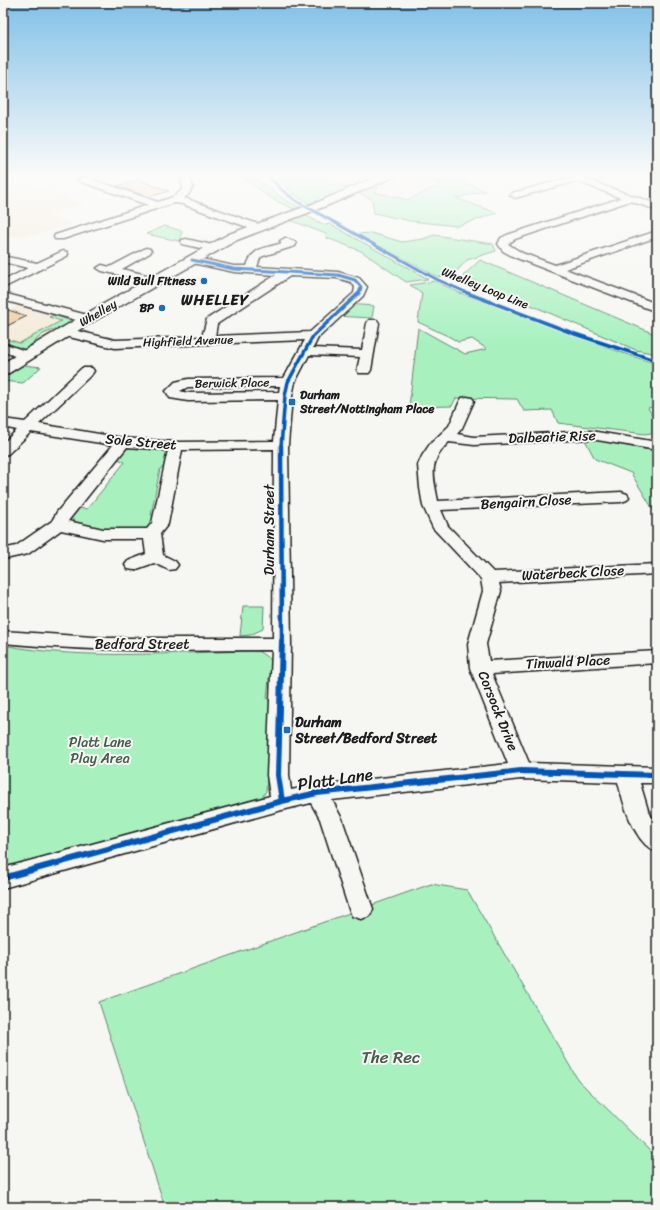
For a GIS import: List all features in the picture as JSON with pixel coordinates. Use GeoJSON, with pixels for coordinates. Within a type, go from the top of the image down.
{"type":"FeatureCollection","features":[{"type":"Feature","properties":{"kind":"main road","name":"Whelley"},"geometry":{"type":"LineString","coordinates":[[3,370],[87,319],[233,237],[249,230]]}},
{"type":"Feature","properties":{"kind":"street"},"geometry":{"type":"LineString","coordinates":[[59,236],[76,230]]}},
{"type":"Feature","properties":{"kind":"street"},"geometry":{"type":"LineString","coordinates":[[533,230],[505,240],[503,244],[507,249],[555,269],[657,308]]}},
{"type":"Feature","properties":{"kind":"street"},"geometry":{"type":"LineString","coordinates":[[555,269],[657,234]]}},
{"type":"Feature","properties":{"kind":"street"},"geometry":{"type":"LineString","coordinates":[[186,242],[213,248]]}},
{"type":"Feature","properties":{"kind":"street"},"geometry":{"type":"LineString","coordinates":[[250,270],[255,257],[259,254],[291,244]]}},
{"type":"Feature","properties":{"kind":"street"},"geometry":{"type":"LineString","coordinates":[[142,252],[107,269],[156,280]]}},
{"type":"Feature","properties":{"kind":"street"},"geometry":{"type":"LineString","coordinates":[[3,285],[63,254]]}},
{"type":"Feature","properties":{"kind":"street"},"geometry":{"type":"LineString","coordinates":[[7,260],[38,267]]}},
{"type":"Feature","properties":{"kind":"street"},"geometry":{"type":"LineString","coordinates":[[192,260],[226,268],[288,272]]}},
{"type":"Feature","properties":{"kind":"street"},"geometry":{"type":"LineString","coordinates":[[208,340],[211,322],[288,272]]}},
{"type":"Feature","properties":{"kind":"street","name":"Durham Street"},"geometry":{"type":"LineString","coordinates":[[282,801],[278,776],[282,644],[281,445],[287,389],[307,345],[347,304],[359,294],[361,287],[355,280],[345,276],[288,272]]}},
{"type":"Feature","properties":{"kind":"street"},"geometry":{"type":"LineString","coordinates":[[3,296],[87,319]]}},
{"type":"Feature","properties":{"kind":"street"},"geometry":{"type":"LineString","coordinates":[[364,370],[373,323]]}},
{"type":"Feature","properties":{"kind":"street","name":"Highfield Avenue"},"geometry":{"type":"LineString","coordinates":[[65,332],[115,344],[208,340],[307,345],[367,352]]}},
{"type":"Feature","properties":{"kind":"street"},"geometry":{"type":"LineString","coordinates":[[3,347],[26,356]]}},
{"type":"Feature","properties":{"kind":"street"},"geometry":{"type":"LineString","coordinates":[[3,451],[87,371]]}},
{"type":"Feature","properties":{"kind":"street","name":"Berwick Place"},"geometry":{"type":"LineString","coordinates":[[188,383],[287,389],[188,397],[175,395],[173,392],[176,387],[188,383]]}},
{"type":"Feature","properties":{"kind":"street"},"geometry":{"type":"LineString","coordinates":[[467,401],[460,418],[429,456],[426,464],[428,488],[431,506],[441,528],[489,578]]}},
{"type":"Feature","properties":{"kind":"street","name":"Sole Street"},"geometry":{"type":"LineString","coordinates":[[3,423],[123,442],[176,446],[281,445]]}},
{"type":"Feature","properties":{"kind":"street","name":"Dalbeatie Rise"},"geometry":{"type":"LineString","coordinates":[[446,437],[474,441],[591,435],[657,446]]}},
{"type":"Feature","properties":{"kind":"street"},"geometry":{"type":"LineString","coordinates":[[5,554],[26,554],[58,524],[63,515],[123,442]]}},
{"type":"Feature","properties":{"kind":"street"},"geometry":{"type":"LineString","coordinates":[[152,534],[160,524],[176,446]]}},
{"type":"Feature","properties":{"kind":"street","name":"Bengairn Close"},"geometry":{"type":"LineString","coordinates":[[431,506],[613,500]]}},
{"type":"Feature","properties":{"kind":"street"},"geometry":{"type":"LineString","coordinates":[[58,524],[103,534],[152,534]]}},
{"type":"Feature","properties":{"kind":"street"},"geometry":{"type":"LineString","coordinates":[[134,565],[162,561],[152,534]]}},
{"type":"Feature","properties":{"kind":"street","name":"Waterbeck Close"},"geometry":{"type":"LineString","coordinates":[[489,578],[657,568]]}},
{"type":"Feature","properties":{"kind":"street","name":"Corsock Drive"},"geometry":{"type":"LineString","coordinates":[[489,578],[492,591],[477,644],[480,668],[511,742],[521,771]]}},
{"type":"Feature","properties":{"kind":"street","name":"Bedford Street"},"geometry":{"type":"LineString","coordinates":[[3,637],[81,644],[282,644]]}},
{"type":"Feature","properties":{"kind":"street","name":"Tinwald Place"},"geometry":{"type":"LineString","coordinates":[[480,668],[657,657]]}},
{"type":"Feature","properties":{"kind":"street","name":"Platt Lane"},"geometry":{"type":"LineString","coordinates":[[3,878],[282,801],[317,793],[521,771],[657,775]]}},
{"type":"Feature","properties":{"kind":"street"},"geometry":{"type":"LineString","coordinates":[[627,774],[635,810],[646,829],[657,843]]}},
{"type":"Feature","properties":{"kind":"street"},"geometry":{"type":"LineString","coordinates":[[317,793],[331,819],[362,909]]}},
{"type":"Feature","properties":{"kind":"shaded area"},"geometry":{"type":"Polygon","coordinates":[[[3,230],[50,230],[12,238],[3,233],[3,230]]]}},
{"type":"Feature","properties":{"kind":"shaded area"},"geometry":{"type":"Polygon","coordinates":[[[19,305],[74,322],[24,351],[3,343],[3,313],[19,305]]]}},
{"type":"Feature","properties":{"kind":"green space"},"geometry":{"type":"Polygon","coordinates":[[[154,230],[180,230],[182,231],[180,239],[182,240],[179,241],[146,234],[154,230]]]}},
{"type":"Feature","properties":{"kind":"green space"},"geometry":{"type":"Polygon","coordinates":[[[317,230],[342,230],[428,279],[406,282],[361,251],[327,238],[326,234],[317,230]]]}},
{"type":"Feature","properties":{"kind":"green space"},"geometry":{"type":"Polygon","coordinates":[[[371,233],[402,242],[423,239],[434,235],[493,244],[496,251],[467,260],[455,273],[438,277],[358,234],[371,233]]]}},
{"type":"Feature","properties":{"kind":"green space"},"geometry":{"type":"Polygon","coordinates":[[[480,260],[657,335],[657,354],[636,350],[463,276],[480,260]]]}},
{"type":"Feature","properties":{"kind":"green space"},"geometry":{"type":"Polygon","coordinates":[[[435,281],[460,293],[620,352],[657,364],[657,406],[648,408],[657,423],[657,432],[645,434],[558,423],[552,410],[524,411],[517,399],[456,398],[452,406],[409,407],[418,328],[465,354],[487,349],[472,339],[458,342],[418,322],[422,293],[410,285],[435,281]]]}},
{"type":"Feature","properties":{"kind":"green space"},"geometry":{"type":"Polygon","coordinates":[[[347,304],[374,306],[372,318],[334,316],[347,304]]]}},
{"type":"Feature","properties":{"kind":"green space"},"geometry":{"type":"Polygon","coordinates":[[[54,315],[74,322],[43,334],[24,351],[3,343],[3,338],[20,343],[61,321],[49,317],[54,315]]]}},
{"type":"Feature","properties":{"kind":"green space"},"geometry":{"type":"Polygon","coordinates":[[[24,365],[41,367],[23,383],[3,381],[3,378],[24,365]]]}},
{"type":"Feature","properties":{"kind":"green space"},"geometry":{"type":"Polygon","coordinates":[[[585,440],[603,441],[648,450],[657,450],[657,516],[631,473],[595,459],[585,440]]]}},
{"type":"Feature","properties":{"kind":"green space"},"geometry":{"type":"Polygon","coordinates":[[[126,449],[161,450],[168,453],[165,466],[160,469],[151,515],[155,517],[156,524],[148,529],[132,530],[105,529],[77,524],[70,516],[76,508],[87,509],[125,462],[118,459],[126,449]]]}},
{"type":"Feature","properties":{"kind":"green space"},"geometry":{"type":"Polygon","coordinates":[[[243,606],[264,606],[263,629],[250,635],[240,636],[243,606]]]}},
{"type":"Feature","properties":{"kind":"green space","name":"Platt Lane Play Area"},"geometry":{"type":"Polygon","coordinates":[[[3,645],[34,650],[98,654],[258,651],[270,659],[276,670],[269,678],[267,698],[273,705],[266,791],[259,802],[3,877],[3,645]]]}},
{"type":"Feature","properties":{"kind":"green space","name":"The Rec"},"geometry":{"type":"Polygon","coordinates":[[[431,884],[467,890],[578,1080],[657,1158],[657,1207],[165,1207],[99,1002],[431,884]]]}},
{"type":"Feature","properties":{"kind":"building"},"geometry":{"type":"Polygon","coordinates":[[[8,310],[27,316],[3,328],[3,313],[8,310]]]}},
{"type":"Feature","properties":{"kind":"cycle path","name":"Whelley Loop Line"},"geometry":{"type":"LineString","coordinates":[[349,230],[436,279],[464,292],[575,334],[657,361]]}},
{"type":"Feature","properties":{"kind":"cycle path"},"geometry":{"type":"LineString","coordinates":[[192,260],[234,269],[338,275],[355,280],[361,287],[359,294],[313,336],[288,382],[285,396],[281,445],[282,644],[278,775],[282,801]]}},
{"type":"Feature","properties":{"kind":"cycle path"},"geometry":{"type":"LineString","coordinates":[[3,878],[282,801],[317,793],[521,771],[657,775]]}},
{"type":"Feature","properties":{"kind":"place","name":"Wild Bull Fitness"},"geometry":{"type":"Point","coordinates":[204,281]}},
{"type":"Feature","properties":{"kind":"place","name":"BP"},"geometry":{"type":"Point","coordinates":[162,308]}},
{"type":"Feature","properties":{"kind":"place","name":"Durham Street/Nottingham Place"},"geometry":{"type":"Point","coordinates":[292,402]}},
{"type":"Feature","properties":{"kind":"place","name":"Durham Street/Bedford Street"},"geometry":{"type":"Point","coordinates":[287,730]}},
{"type":"Feature","properties":{"kind":"district","name":"WHELLEY"},"geometry":{"type":"Point","coordinates":[215,300]}}]}
